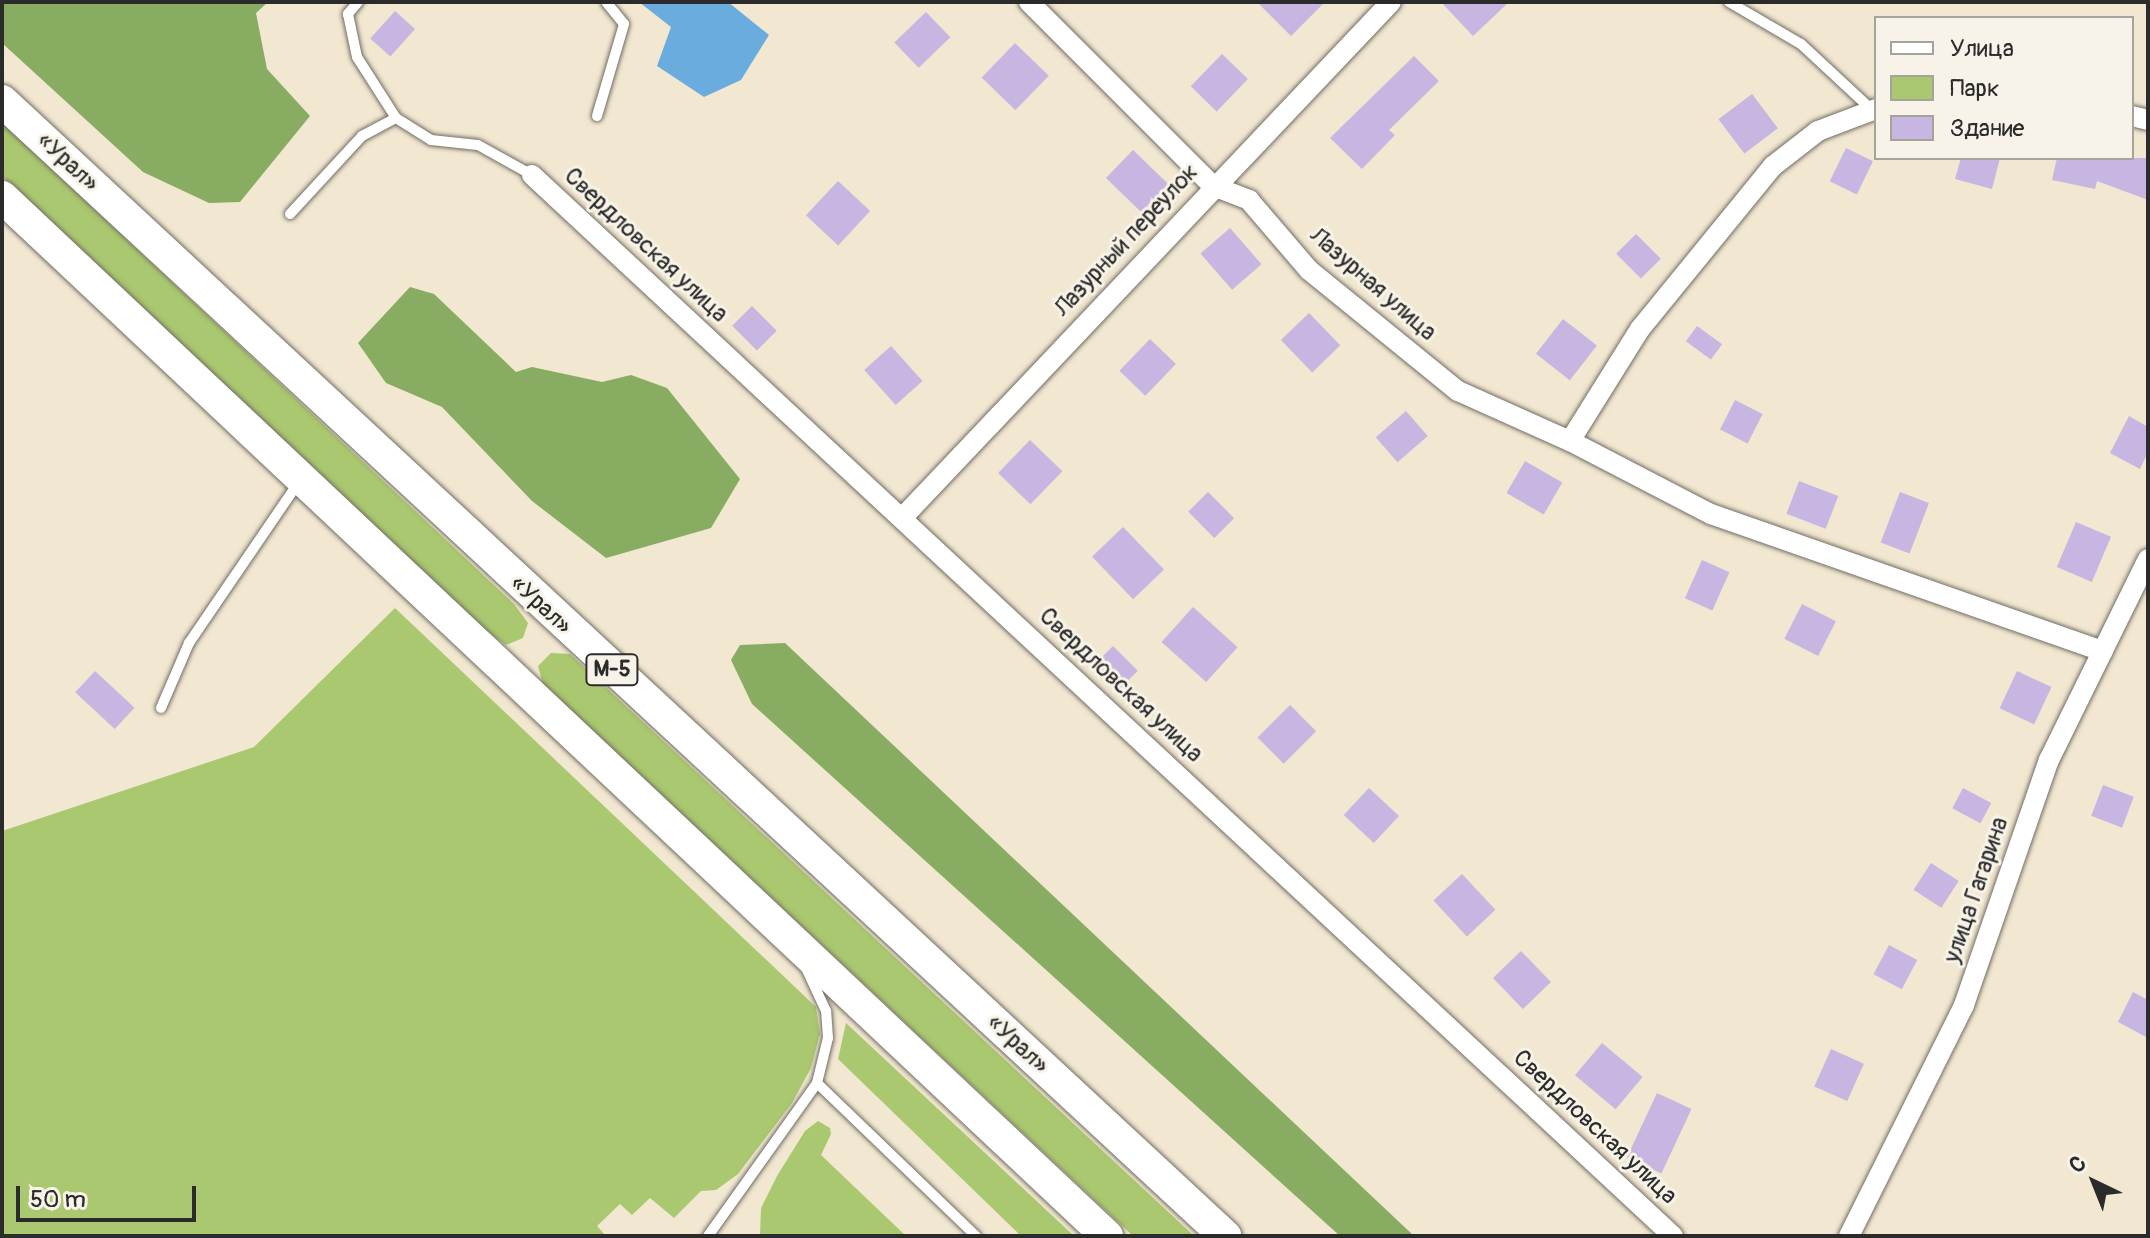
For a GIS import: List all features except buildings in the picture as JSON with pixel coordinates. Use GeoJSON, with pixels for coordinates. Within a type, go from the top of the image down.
{"type":"FeatureCollection","features":[{"type":"Feature","properties":{"kind":"main road","name":"«Урал»"},"geometry":{"type":"LineString","coordinates":[[2,101],[1225,1236]]}},
{"type":"Feature","properties":{"kind":"main road"},"geometry":{"type":"LineString","coordinates":[[2,197],[1107,1236]]}},
{"type":"Feature","properties":{"kind":"street","name":"Лазурная улица"},"geometry":{"type":"LineString","coordinates":[[1029,2],[1213,186],[1249,200],[1309,270],[1458,391],[1570,441],[1711,514],[2103,651]]}},
{"type":"Feature","properties":{"kind":"street","name":"Лазурный переулок"},"geometry":{"type":"LineString","coordinates":[[903,517],[1213,186],[1391,2]]}},
{"type":"Feature","properties":{"kind":"street"},"geometry":{"type":"LineString","coordinates":[[1570,441],[1640,329],[1773,166],[1818,131],[1874,109]]}},
{"type":"Feature","properties":{"kind":"street","name":"Свердловская улица"},"geometry":{"type":"LineString","coordinates":[[532,175],[1673,1236]]}},
{"type":"Feature","properties":{"kind":"street","name":"улица Гагарина"},"geometry":{"type":"LineString","coordinates":[[1849,1236],[1964,1005],[2049,760],[2148,559]]}},
{"type":"Feature","properties":{"kind":"lane"},"geometry":{"type":"LineString","coordinates":[[358,2],[348,14],[357,57],[396,118],[431,140],[478,145],[532,175]]}},
{"type":"Feature","properties":{"kind":"lane"},"geometry":{"type":"LineString","coordinates":[[597,116],[624,24],[606,2]]}},
{"type":"Feature","properties":{"kind":"lane"},"geometry":{"type":"LineString","coordinates":[[1729,2],[1801,44],[1874,109]]}},
{"type":"Feature","properties":{"kind":"lane"},"geometry":{"type":"LineString","coordinates":[[290,214],[362,136],[396,118]]}},
{"type":"Feature","properties":{"kind":"lane"},"geometry":{"type":"LineString","coordinates":[[161,708],[189,643],[301,478]]}},
{"type":"Feature","properties":{"kind":"lane"},"geometry":{"type":"LineString","coordinates":[[708,1236],[817,1083],[828,1038],[826,1011],[792,938]]}},
{"type":"Feature","properties":{"kind":"lane"},"geometry":{"type":"LineString","coordinates":[[817,1083],[976,1236]]}},
{"type":"Feature","properties":{"kind":"green space"},"geometry":{"type":"Polygon","coordinates":[[[2,2],[268,2],[256,13],[267,69],[310,116],[240,202],[209,203],[143,172],[2,43],[2,2]]]}},
{"type":"Feature","properties":{"kind":"green space"},"geometry":{"type":"Polygon","coordinates":[[[2,122],[514,604],[528,623],[523,638],[506,645],[485,630],[2,176],[2,122]]]}},
{"type":"Feature","properties":{"kind":"green space"},"geometry":{"type":"Polygon","coordinates":[[[410,287],[434,294],[516,372],[532,367],[602,382],[631,375],[667,388],[740,479],[711,528],[606,558],[532,501],[442,407],[386,383],[358,343],[410,287]]]}},
{"type":"Feature","properties":{"kind":"green space"},"geometry":{"type":"Polygon","coordinates":[[[395,608],[816,1007],[820,1034],[811,1068],[792,1103],[738,1174],[716,1190],[701,1191],[674,1218],[650,1198],[632,1215],[620,1204],[597,1226],[606,1236],[2,1236],[2,831],[254,747],[395,608]]]}},
{"type":"Feature","properties":{"kind":"green space"},"geometry":{"type":"Polygon","coordinates":[[[785,643],[1414,1236],[1340,1236],[752,704],[731,660],[740,645],[785,643]]]}},
{"type":"Feature","properties":{"kind":"green space"},"geometry":{"type":"Polygon","coordinates":[[[551,653],[570,654],[1194,1236],[1133,1236],[543,684],[538,666],[551,653]]]}},
{"type":"Feature","properties":{"kind":"green space"},"geometry":{"type":"Polygon","coordinates":[[[846,1023],[1074,1236],[1021,1236],[838,1059],[846,1023]]]}},
{"type":"Feature","properties":{"kind":"green space"},"geometry":{"type":"Polygon","coordinates":[[[818,1121],[830,1128],[831,1134],[821,1155],[906,1236],[760,1236],[761,1208],[777,1176],[805,1131],[818,1121]]]}},
{"type":"Feature","properties":{"kind":"water"},"geometry":{"type":"Polygon","coordinates":[[[639,2],[728,2],[769,35],[741,80],[704,97],[657,66],[671,27],[639,2]]]}}]}
